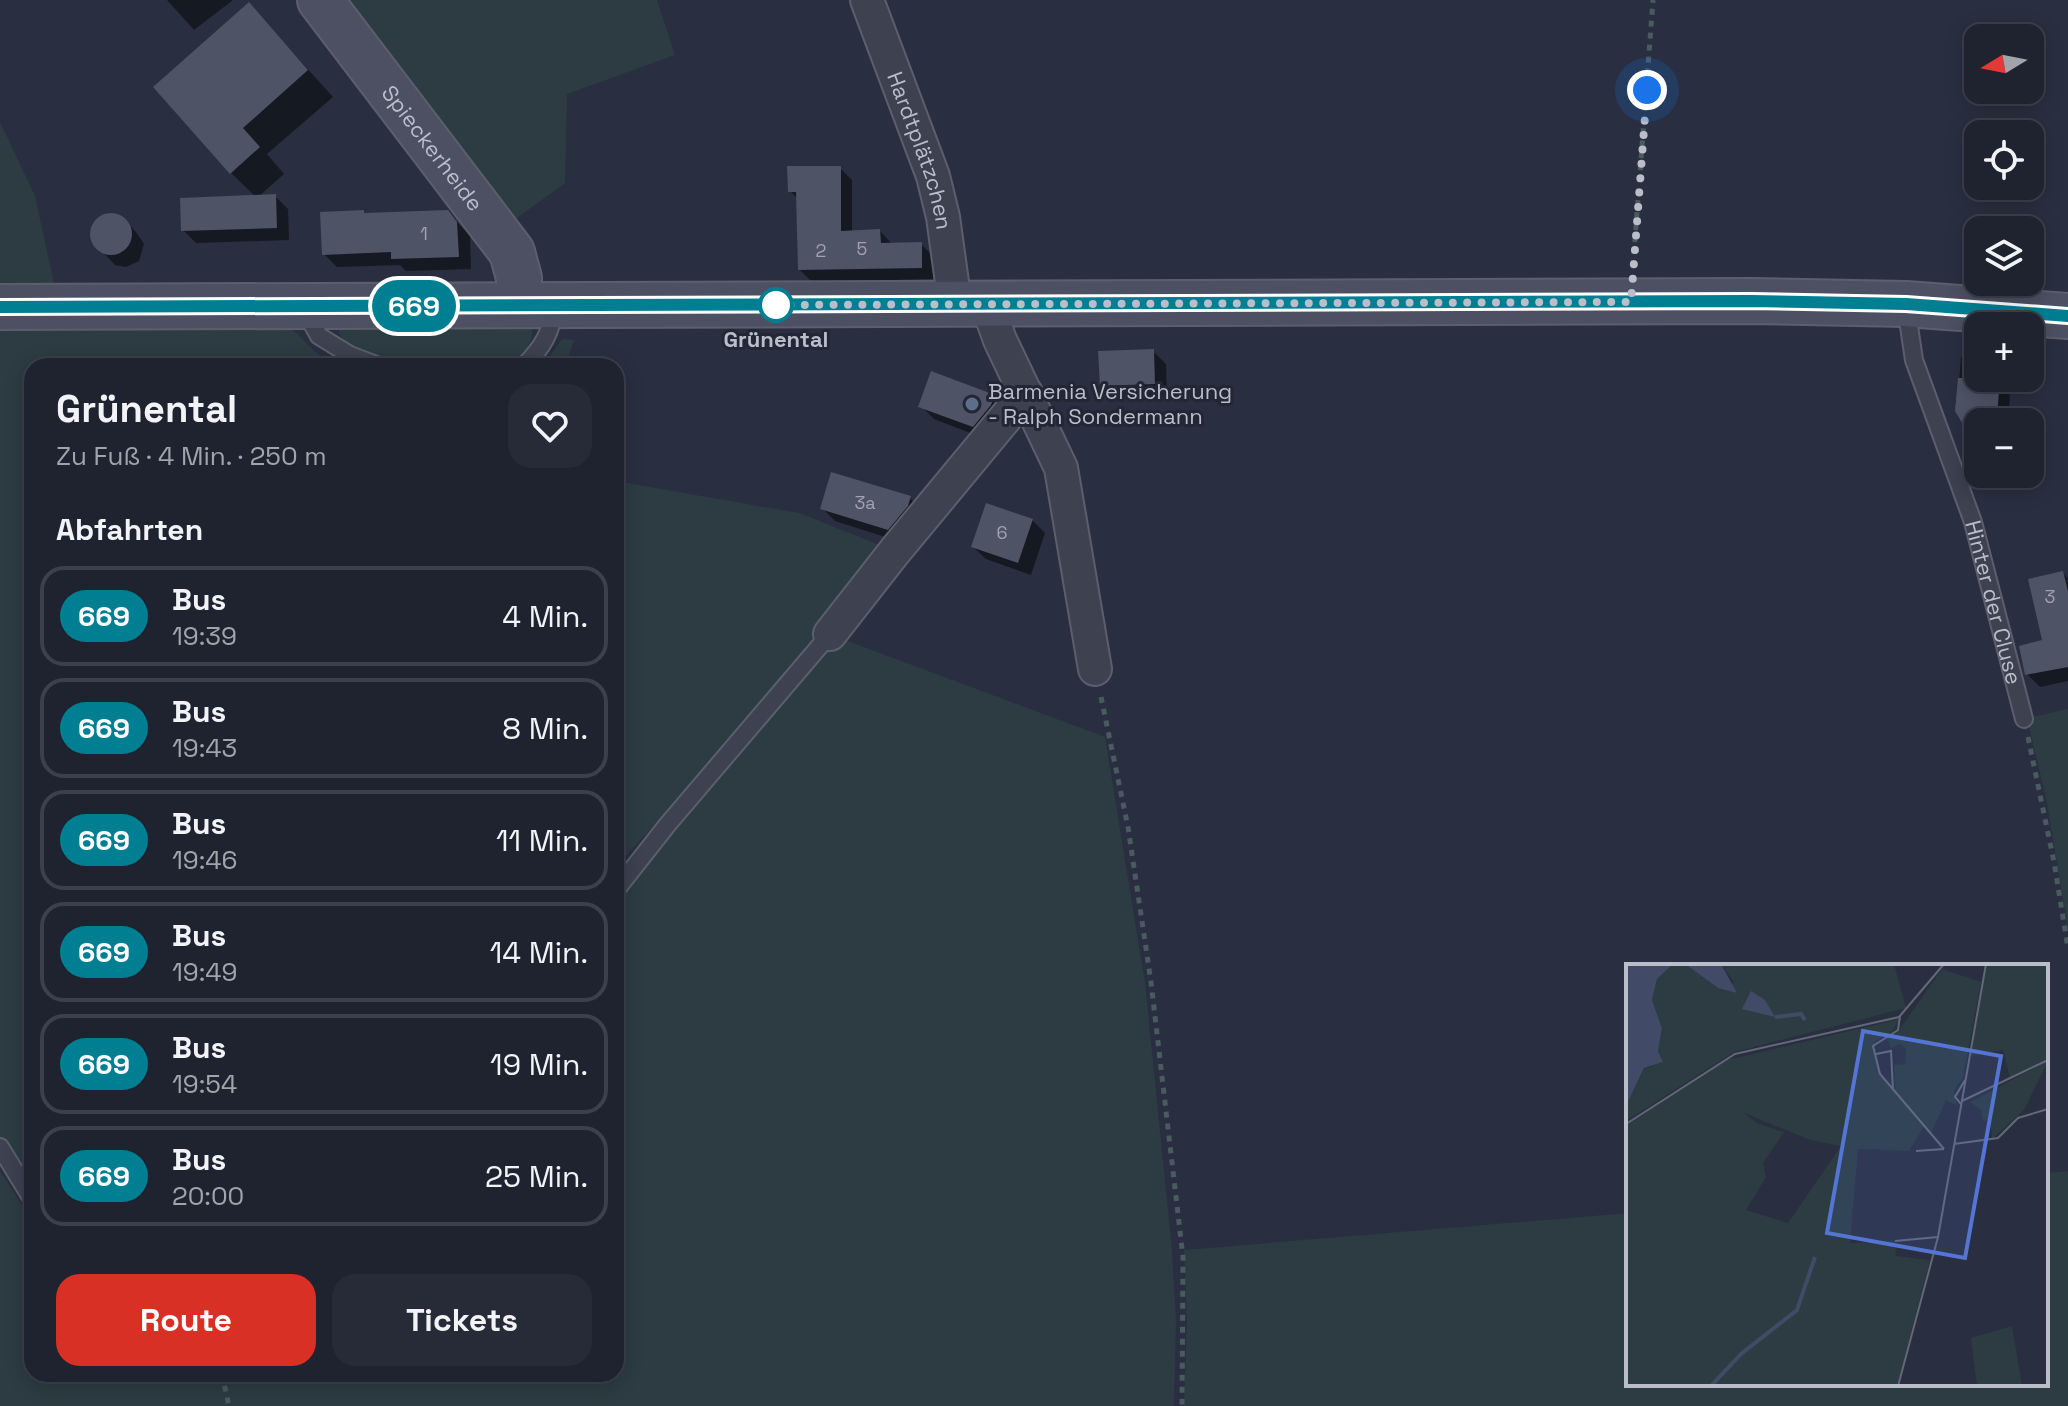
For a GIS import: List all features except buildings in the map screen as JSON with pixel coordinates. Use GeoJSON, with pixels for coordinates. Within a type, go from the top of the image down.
{"type":"FeatureCollection","features":[{"type":"Feature","properties":{"kind":"main road","name":"Spieckerheide"},"geometry":{"type":"LineString","coordinates":[[320,0],[512,252],[519,278],[537,305]]}},
{"type":"Feature","properties":{"kind":"main road"},"geometry":{"type":"LineString","coordinates":[[0,307],[1631,302],[1906,304],[2068,316]]}},
{"type":"Feature","properties":{"kind":"street","name":"Hardtplätzchen"},"geometry":{"type":"LineString","coordinates":[[867,0],[933,176],[971,304]]}},
{"type":"Feature","properties":{"kind":"street"},"geometry":{"type":"LineString","coordinates":[[971,304],[1000,340],[1061,468],[1095,669]]}},
{"type":"Feature","properties":{"kind":"street"},"geometry":{"type":"LineString","coordinates":[[830,634],[1026,393]]}},
{"type":"Feature","properties":{"kind":"lane","name":"Hinter der Cluse"},"geometry":{"type":"LineString","coordinates":[[1906,304],[1908,335],[1914,360],[1973,522],[2024,719]]}},
{"type":"Feature","properties":{"kind":"lane"},"geometry":{"type":"LineString","coordinates":[[532,358],[553,324],[537,305]]}},
{"type":"Feature","properties":{"kind":"lane"},"geometry":{"type":"LineString","coordinates":[[302,306],[319,336],[358,358]]}},
{"type":"Feature","properties":{"kind":"lane"},"geometry":{"type":"LineString","coordinates":[[624,879],[830,634]]}},
{"type":"Feature","properties":{"kind":"lane"},"geometry":{"type":"LineString","coordinates":[[0,1147],[24,1186]]}},
{"type":"Feature","properties":{"kind":"path"},"geometry":{"type":"LineString","coordinates":[[1631,302],[1653,0]]}},
{"type":"Feature","properties":{"kind":"path"},"geometry":{"type":"LineString","coordinates":[[1095,669],[1128,827],[1151,982],[1183,1257],[1182,1406]]}},
{"type":"Feature","properties":{"kind":"path"},"geometry":{"type":"LineString","coordinates":[[2024,719],[2054,862],[2068,948]]}},
{"type":"Feature","properties":{"kind":"path"},"geometry":{"type":"LineString","coordinates":[[224,1382],[229,1406]]}},
{"type":"Feature","properties":{"kind":"shaded area"},"geometry":{"type":"Polygon","coordinates":[[[341,0],[657,0],[675,55],[567,94],[565,183],[510,223],[341,0]]]}},
{"type":"Feature","properties":{"kind":"shaded area"},"geometry":{"type":"Polygon","coordinates":[[[0,122],[35,196],[56,293],[0,292],[0,122]]]}},
{"type":"Feature","properties":{"kind":"shaded area"},"geometry":{"type":"Polygon","coordinates":[[[339,321],[531,322],[532,335],[520,358],[382,358],[350,346],[339,329],[339,321]]]}},
{"type":"Feature","properties":{"kind":"shaded area"},"geometry":{"type":"Polygon","coordinates":[[[0,327],[291,328],[322,358],[24,358],[24,1165],[18,1169],[0,1141],[0,327]]]}},
{"type":"Feature","properties":{"kind":"shaded area"},"geometry":{"type":"Polygon","coordinates":[[[562,339],[574,340],[568,358],[549,358],[562,339]]]}},
{"type":"Feature","properties":{"kind":"shaded area"},"geometry":{"type":"Polygon","coordinates":[[[624,482],[799,513],[894,551],[770,698],[624,858],[624,482]]]}},
{"type":"Feature","properties":{"kind":"shaded area"},"geometry":{"type":"Polygon","coordinates":[[[837,637],[1105,737],[1145,983],[1172,1251],[1176,1320],[1174,1406],[0,1406],[0,1171],[24,1208],[24,1382],[624,1382],[624,889],[674,826],[837,637]]]}},
{"type":"Feature","properties":{"kind":"shaded area"},"geometry":{"type":"Polygon","coordinates":[[[2068,709],[2068,929],[2047,803],[2027,718],[2068,709]]]}},
{"type":"Feature","properties":{"kind":"shaded area"},"geometry":{"type":"Polygon","coordinates":[[[2068,1171],[2068,1406],[1184,1406],[1187,1321],[1184,1250],[1626,1213],[1626,1386],[2048,1386],[2048,1173],[2068,1171]]]}},
{"type":"Feature","properties":{"kind":"bus line","name":"669"},"geometry":{"type":"LineString","coordinates":[[0,307],[1751,301],[1906,304],[2068,316]]}},
{"type":"Feature","properties":{"kind":"place","name":"Grünental"},"geometry":{"type":"Point","coordinates":[776,305]}},
{"type":"Feature","properties":{"kind":"place","name":"Barmenia Versicherung - Ralph Sondermann"},"geometry":{"type":"Point","coordinates":[972,404]}},
{"type":"Feature","properties":{"kind":"route"},"geometry":{"type":"LineString","coordinates":[[776,305],[1631,302],[1647,90]]}}]}
